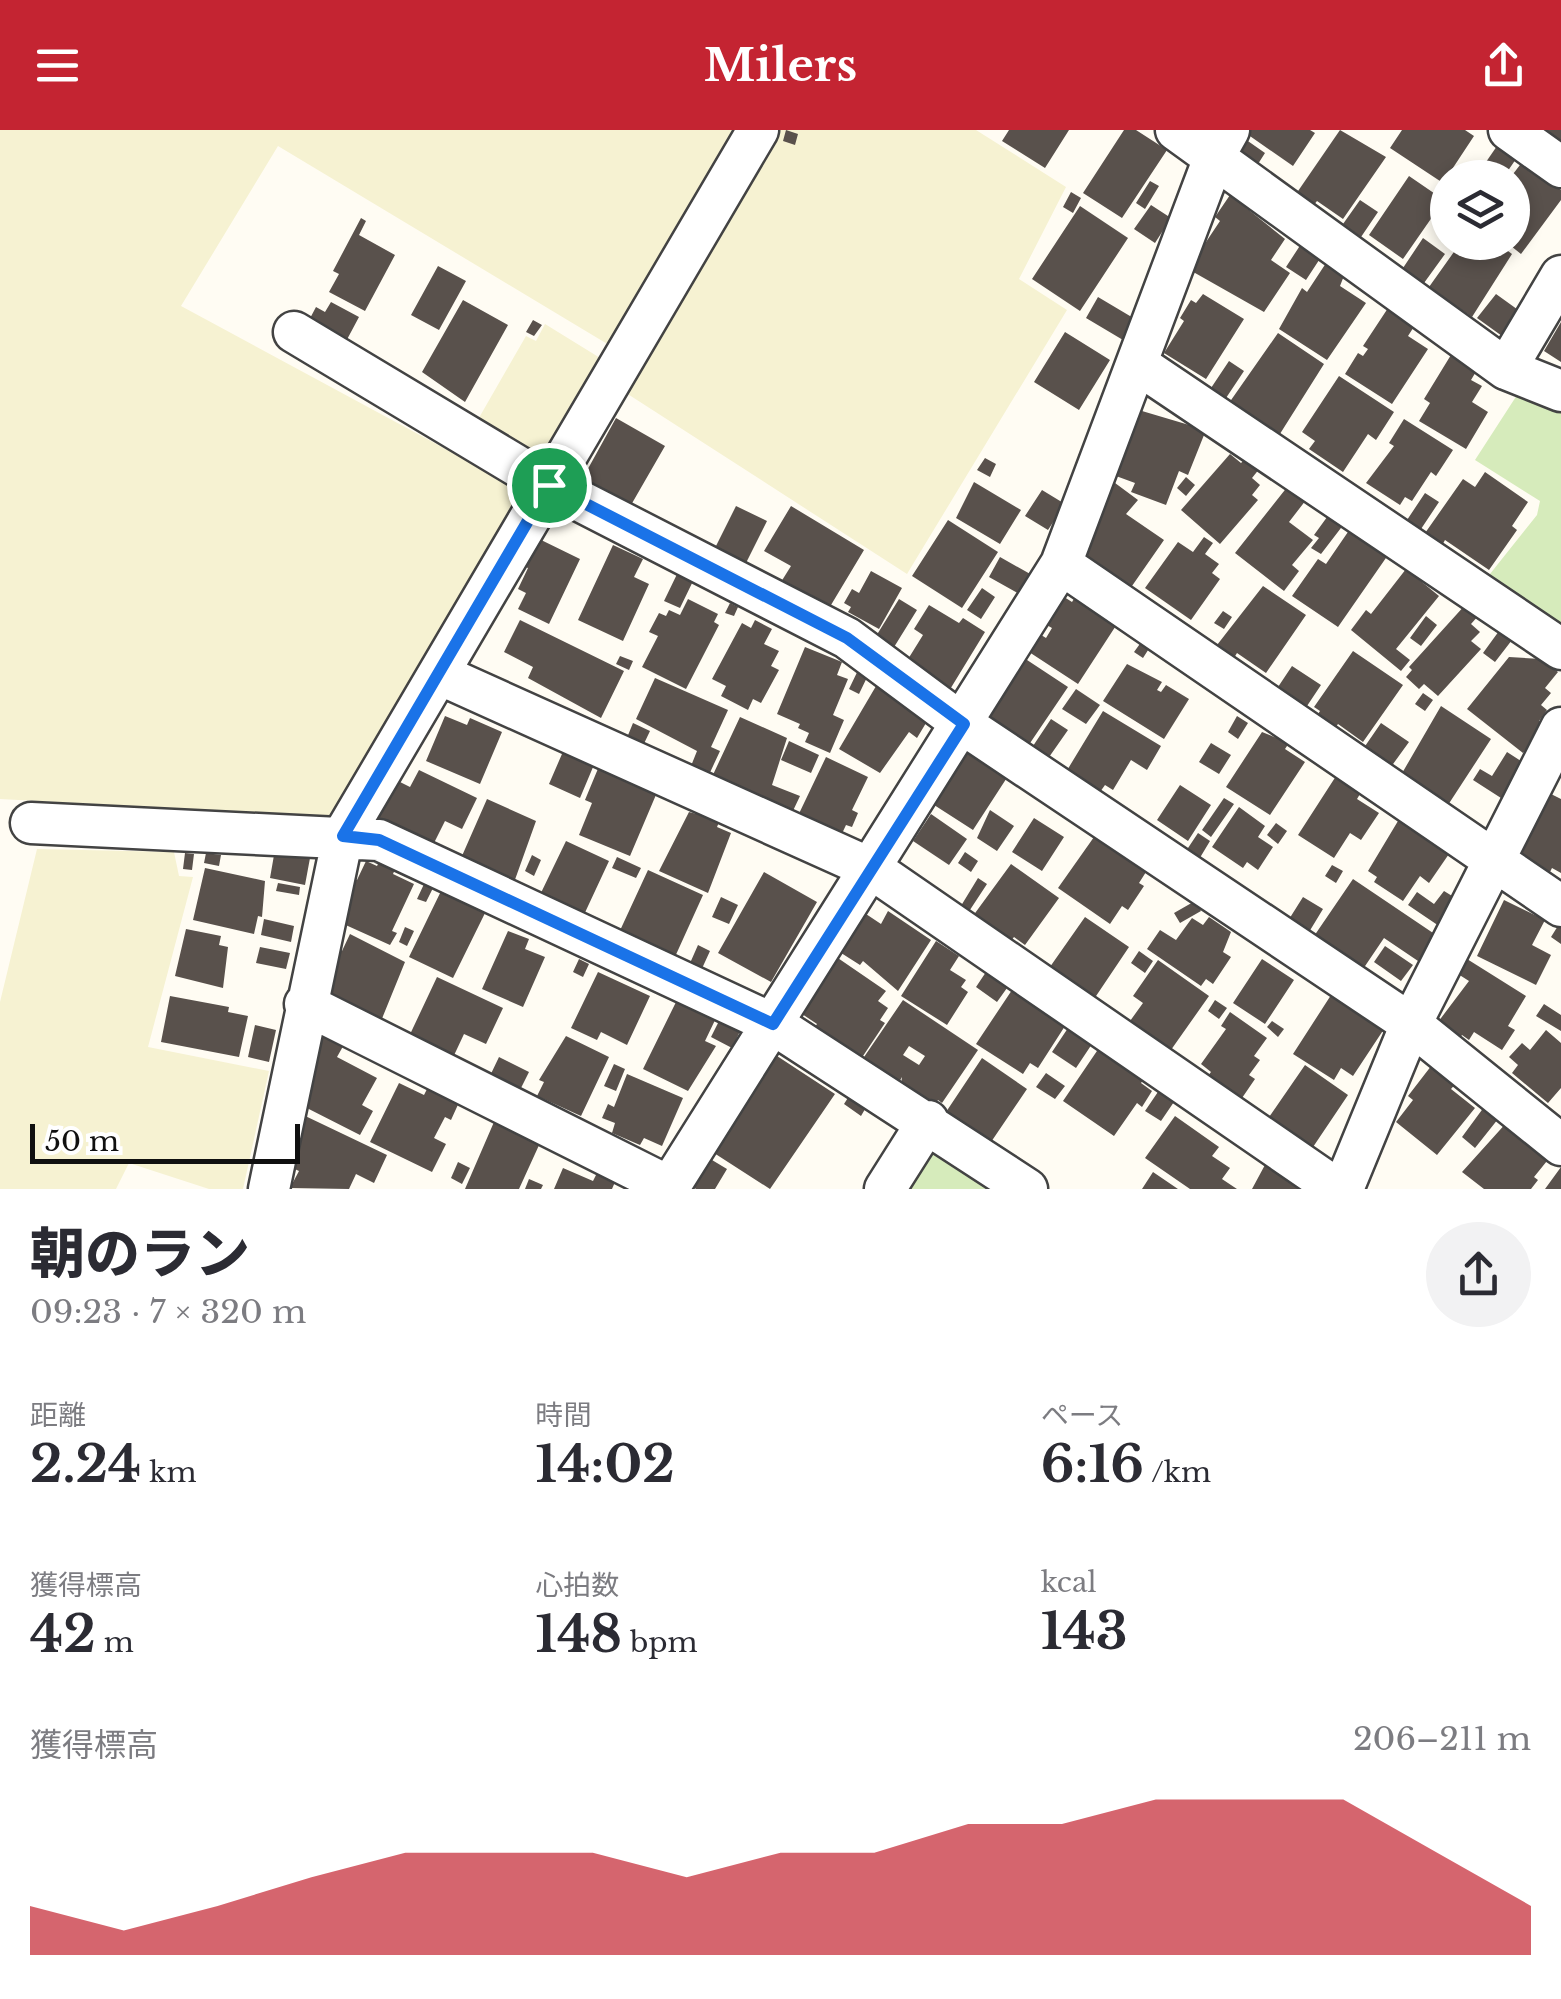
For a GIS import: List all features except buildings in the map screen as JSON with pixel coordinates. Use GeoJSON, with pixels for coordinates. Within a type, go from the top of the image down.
{"type":"FeatureCollection","features":[{"type":"Feature","properties":{"kind":"street"},"geometry":{"type":"LineString","coordinates":[[269,1189],[343,836],[758,130]]}},
{"type":"Feature","properties":{"kind":"street"},"geometry":{"type":"LineString","coordinates":[[1176,130],[1222,142],[1506,369],[1561,390]]}},
{"type":"Feature","properties":{"kind":"street"},"geometry":{"type":"LineString","coordinates":[[1509,130],[1561,166]]}},
{"type":"Feature","properties":{"kind":"street"},"geometry":{"type":"LineString","coordinates":[[305,1004],[669,1188],[1061,564],[1222,142]]}},
{"type":"Feature","properties":{"kind":"street"},"geometry":{"type":"LineString","coordinates":[[1506,369],[1561,276]]}},
{"type":"Feature","properties":{"kind":"street"},"geometry":{"type":"LineString","coordinates":[[294,332],[549,485],[847,638],[964,724],[1411,1024],[1561,1145]]}},
{"type":"Feature","properties":{"kind":"street"},"geometry":{"type":"LineString","coordinates":[[1139,366],[1561,648]]}},
{"type":"Feature","properties":{"kind":"street"},"geometry":{"type":"LineString","coordinates":[[1061,564],[1561,906]]}},
{"type":"Feature","properties":{"kind":"street"},"geometry":{"type":"LineString","coordinates":[[439,674],[872,869],[1340,1189],[1411,1024],[1561,728]]}},
{"type":"Feature","properties":{"kind":"street"},"geometry":{"type":"LineString","coordinates":[[31,823],[379,840],[773,1024],[928,1121],[1026,1189]]}},
{"type":"Feature","properties":{"kind":"street"},"geometry":{"type":"LineString","coordinates":[[885,1189],[928,1121]]}},
{"type":"Feature","properties":{"kind":"shaded area"},"geometry":{"type":"Polygon","coordinates":[[[0,130],[734,130],[609,345],[278,146],[181,306],[527,493],[333,817],[0,799],[0,130]]]}},
{"type":"Feature","properties":{"kind":"shaded area"},"geometry":{"type":"Polygon","coordinates":[[[779,130],[976,130],[1066,187],[1019,279],[1067,310],[907,574],[623,391],[779,130]]]}},
{"type":"Feature","properties":{"kind":"shaded area"},"geometry":{"type":"Polygon","coordinates":[[[545,324],[605,361],[554,449],[526,451],[476,423],[526,336],[536,341],[545,324]]]}},
{"type":"Feature","properties":{"kind":"shaded area"},"geometry":{"type":"Polygon","coordinates":[[[37,849],[174,852],[179,876],[193,877],[148,1047],[269,1071],[243,1189],[209,1189],[129,1163],[116,1189],[0,1189],[0,1002],[37,849]]]}},
{"type":"Feature","properties":{"kind":"green space"},"geometry":{"type":"Polygon","coordinates":[[[1519,392],[1561,408],[1561,626],[1486,579],[1537,515],[1540,501],[1475,460],[1519,392]]]}},
{"type":"Feature","properties":{"kind":"green space"},"geometry":{"type":"Polygon","coordinates":[[[934,1151],[991,1189],[908,1189],[934,1151]]]}},
{"type":"Feature","properties":{"kind":"route"},"geometry":{"type":"LineString","coordinates":[[549,485],[847,638],[964,724],[773,1024],[379,840],[343,836],[549,485]]}}]}
